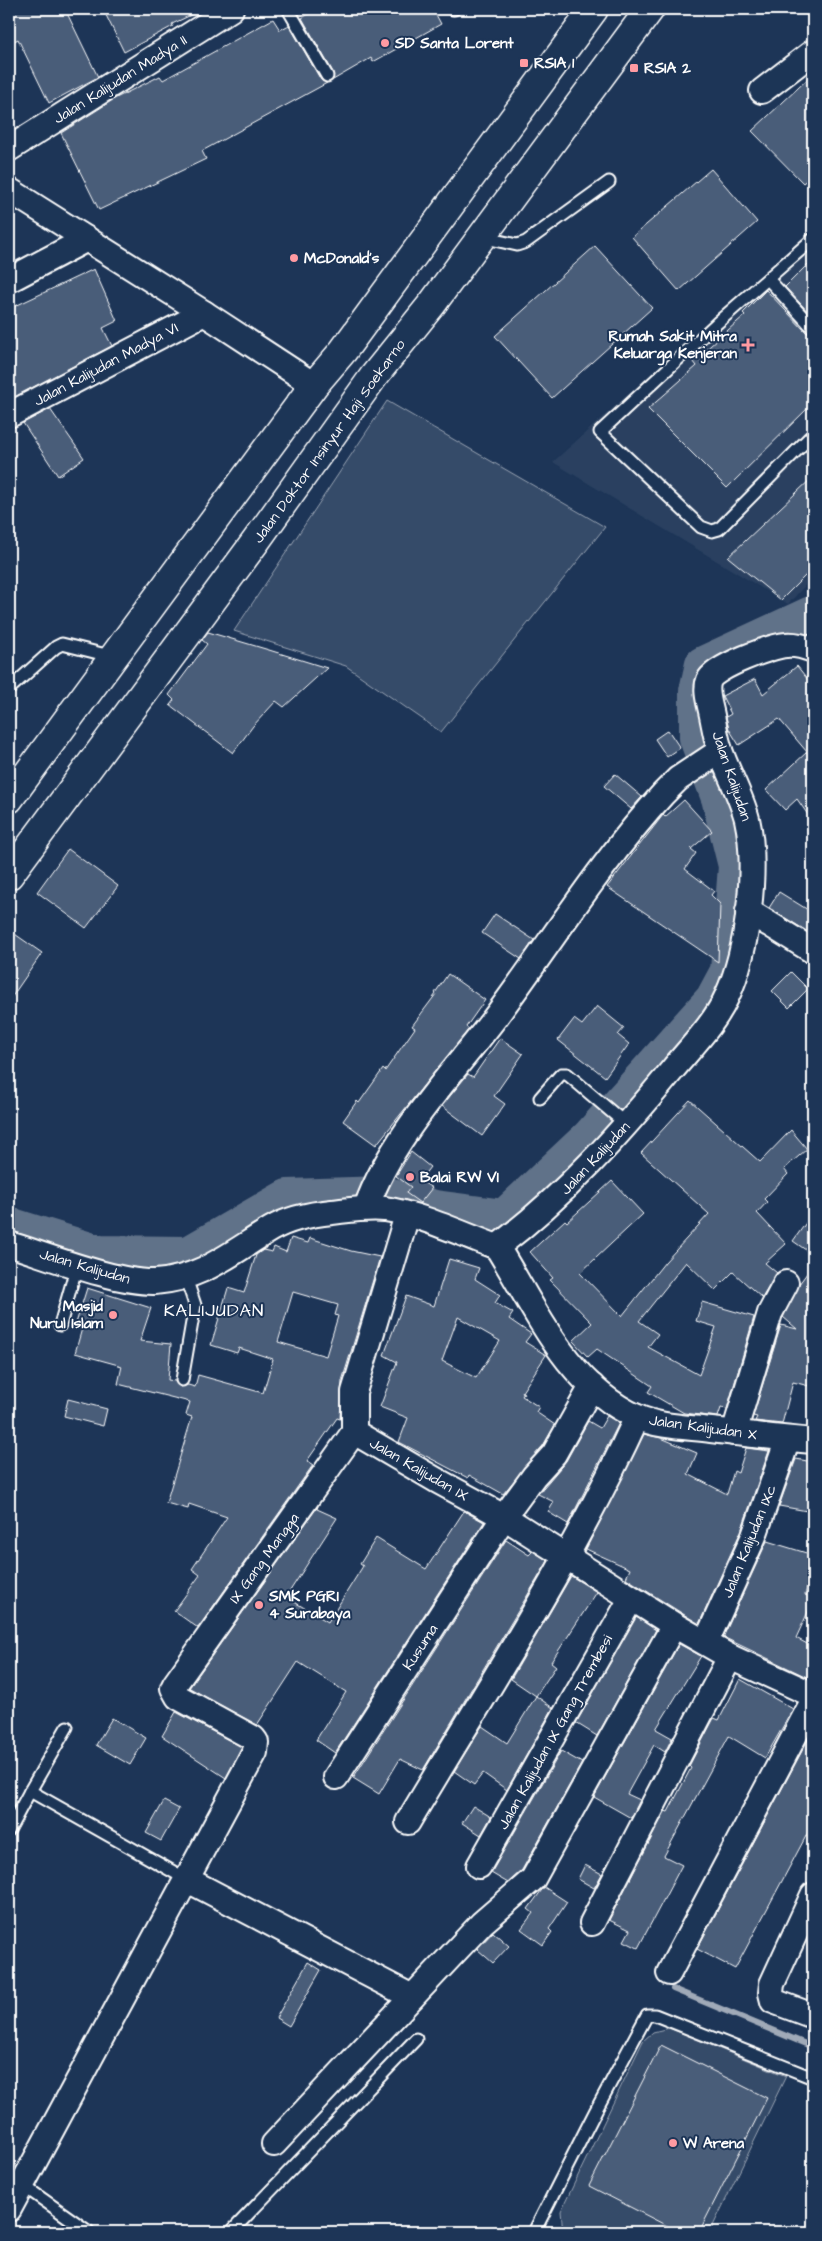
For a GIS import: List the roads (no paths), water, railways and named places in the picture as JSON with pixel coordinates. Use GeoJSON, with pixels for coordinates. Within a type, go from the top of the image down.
{"type":"FeatureCollection","features":[{"type":"Feature","properties":{"kind":"main road"},"geometry":{"type":"LineString","coordinates":[[9,799],[314,385],[344,351],[594,9]]}},
{"type":"Feature","properties":{"kind":"main road","name":"Jalan Doktor Insinyur Haji Soekarno"},"geometry":{"type":"LineString","coordinates":[[9,874],[353,408],[374,376],[481,237],[650,9]]}},
{"type":"Feature","properties":{"kind":"main road"},"geometry":{"type":"LineString","coordinates":[[344,351],[351,372],[362,377],[374,376]]}},
{"type":"Feature","properties":{"kind":"main road"},"geometry":{"type":"LineString","coordinates":[[314,385],[333,384],[345,390],[353,408]]}},
{"type":"Feature","properties":{"kind":"street","name":"Jalan Kalijudan Madya II"},"geometry":{"type":"LineString","coordinates":[[9,149],[231,9]]}},
{"type":"Feature","properties":{"kind":"street"},"geometry":{"type":"LineString","coordinates":[[762,91],[813,52]]}},
{"type":"Feature","properties":{"kind":"street"},"geometry":{"type":"LineString","coordinates":[[9,190],[314,385]]}},
{"type":"Feature","properties":{"kind":"street"},"geometry":{"type":"LineString","coordinates":[[9,280],[87,240]]}},
{"type":"Feature","properties":{"kind":"street","name":"Jalan Kalijudan Madya VI"},"geometry":{"type":"LineString","coordinates":[[9,415],[204,313]]}},
{"type":"Feature","properties":{"kind":"street","name":"Jalan Kalijudan"},"geometry":{"type":"LineString","coordinates":[[9,1244],[77,1265],[140,1281],[186,1278],[203,1272],[273,1228],[294,1219],[371,1196],[386,1209],[497,1247],[562,1194],[713,1021],[727,997],[742,950],[748,911],[752,861],[750,832],[744,808],[712,756],[708,698],[709,679],[714,672],[751,656],[786,645],[813,650]]}},
{"type":"Feature","properties":{"kind":"street"},"geometry":{"type":"LineString","coordinates":[[371,1196],[388,1160],[434,1094],[497,1015],[583,894],[647,812],[678,779],[712,756]]}},
{"type":"Feature","properties":{"kind":"street"},"geometry":{"type":"LineString","coordinates":[[748,911],[813,951]]}},
{"type":"Feature","properties":{"kind":"street","name":"Jalan Kalijudan IX"},"geometry":{"type":"LineString","coordinates":[[408,1215],[354,1392],[354,1432],[504,1517],[674,1625],[730,1657],[811,1694],[813,1699]]}},
{"type":"Feature","properties":{"kind":"street","name":"Jalan Kalijudan X"},"geometry":{"type":"LineString","coordinates":[[497,1247],[550,1337],[592,1386],[616,1405],[637,1417],[674,1426],[813,1441]]}},
{"type":"Feature","properties":{"kind":"street"},"geometry":{"type":"LineString","coordinates":[[734,1432],[770,1313],[786,1283]]}},
{"type":"Feature","properties":{"kind":"street","name":"Kusuma"},"geometry":{"type":"LineString","coordinates":[[336,1777],[504,1517],[534,1476],[554,1454],[592,1386]]}},
{"type":"Feature","properties":{"kind":"street"},"geometry":{"type":"LineString","coordinates":[[408,1822],[566,1557],[617,1460],[637,1417]]}},
{"type":"Feature","properties":{"kind":"street","name":"IX Gang Mangga"},"geometry":{"type":"LineString","coordinates":[[186,1879],[256,1747],[253,1738],[178,1697],[173,1688],[354,1432]]}},
{"type":"Feature","properties":{"kind":"street","name":"Jalan Kalijudan IXc"},"geometry":{"type":"LineString","coordinates":[[706,1642],[754,1536],[788,1439]]}},
{"type":"Feature","properties":{"kind":"street","name":"Jalan Kalijudan IX Gang Trembesi"},"geometry":{"type":"LineString","coordinates":[[479,1866],[630,1598]]}},
{"type":"Feature","properties":{"kind":"street"},"geometry":{"type":"LineString","coordinates":[[274,2144],[482,1923],[533,1879],[674,1625]]}},
{"type":"Feature","properties":{"kind":"street"},"geometry":{"type":"LineString","coordinates":[[592,1923],[730,1657]]}},
{"type":"Feature","properties":{"kind":"street"},"geometry":{"type":"LineString","coordinates":[[669,1973],[813,1699]]}},
{"type":"Feature","properties":{"kind":"street"},"geometry":{"type":"LineString","coordinates":[[9,2209],[186,1879],[412,1997]]}},
{"type":"Feature","properties":{"kind":"street"},"geometry":{"type":"LineString","coordinates":[[813,1895],[772,1984],[771,1993],[773,2001],[813,2016]]}},
{"type":"Feature","properties":{"kind":"lane"},"geometry":{"type":"LineString","coordinates":[[288,9],[327,76]]}},
{"type":"Feature","properties":{"kind":"lane"},"geometry":{"type":"LineString","coordinates":[[481,237],[518,245],[526,242],[609,182]]}},
{"type":"Feature","properties":{"kind":"lane"},"geometry":{"type":"LineString","coordinates":[[813,239],[600,432],[701,527],[712,531],[719,529],[813,434]]}},
{"type":"Feature","properties":{"kind":"lane"},"geometry":{"type":"LineString","coordinates":[[768,279],[813,328]]}},
{"type":"Feature","properties":{"kind":"lane"},"geometry":{"type":"LineString","coordinates":[[9,689],[62,644],[115,657]]}},
{"type":"Feature","properties":{"kind":"lane"},"geometry":{"type":"LineString","coordinates":[[540,1098],[563,1073],[623,1122]]}},
{"type":"Feature","properties":{"kind":"lane"},"geometry":{"type":"LineString","coordinates":[[60,1325],[77,1265]]}},
{"type":"Feature","properties":{"kind":"lane"},"geometry":{"type":"LineString","coordinates":[[182,1380],[195,1305],[186,1278]]}},
{"type":"Feature","properties":{"kind":"lane"},"geometry":{"type":"LineString","coordinates":[[9,1830],[67,1727]]}},
{"type":"Feature","properties":{"kind":"lane"},"geometry":{"type":"LineString","coordinates":[[30,1791],[186,1879]]}},
{"type":"Feature","properties":{"kind":"lane"},"geometry":{"type":"LineString","coordinates":[[534,2232],[600,2102],[647,2015],[655,2015],[813,2078]]}},
{"type":"Feature","properties":{"kind":"lane"},"geometry":{"type":"LineString","coordinates":[[231,2232],[416,2039]]}},
{"type":"Feature","properties":{"kind":"lane"},"geometry":{"type":"LineString","coordinates":[[21,2184],[89,2232]]}},
{"type":"Feature","properties":{"kind":"waterway"},"geometry":{"type":"LineString","coordinates":[[9,1225],[99,1253],[188,1254],[287,1197],[385,1194],[435,1208],[504,1217],[590,1136],[713,999],[728,971],[736,866],[719,798],[697,738],[697,691],[703,664],[811,614],[813,617]]}},
{"type":"Feature","properties":{"kind":"waterway"},"geometry":{"type":"LineString","coordinates":[[673,1989],[813,2047]]}},
{"type":"Feature","properties":{"kind":"place","name":"SD Santa Lorent"},"geometry":{"type":"Point","coordinates":[385,43]}},
{"type":"Feature","properties":{"kind":"place","name":"RSIA 1"},"geometry":{"type":"Point","coordinates":[524,63]}},
{"type":"Feature","properties":{"kind":"place","name":"RSIA 2"},"geometry":{"type":"Point","coordinates":[634,68]}},
{"type":"Feature","properties":{"kind":"place","name":"McDonald's"},"geometry":{"type":"Point","coordinates":[294,258]}},
{"type":"Feature","properties":{"kind":"place","name":"Rumah Sakit Mitra Keluarga Kenjeran"},"geometry":{"type":"Point","coordinates":[748,345]}},
{"type":"Feature","properties":{"kind":"place","name":"Balai RW VI"},"geometry":{"type":"Point","coordinates":[410,1177]}},
{"type":"Feature","properties":{"kind":"place","name":"Masjid Nurul Islam"},"geometry":{"type":"Point","coordinates":[113,1315]}},
{"type":"Feature","properties":{"kind":"place","name":"SMK PGRI 4 Surabaya"},"geometry":{"type":"Point","coordinates":[259,1605]}},
{"type":"Feature","properties":{"kind":"place","name":"W Arena"},"geometry":{"type":"Point","coordinates":[673,2143]}},
{"type":"Feature","properties":{"kind":"district","name":"KALIJUDAN"},"geometry":{"type":"Point","coordinates":[214,1310]}}]}
